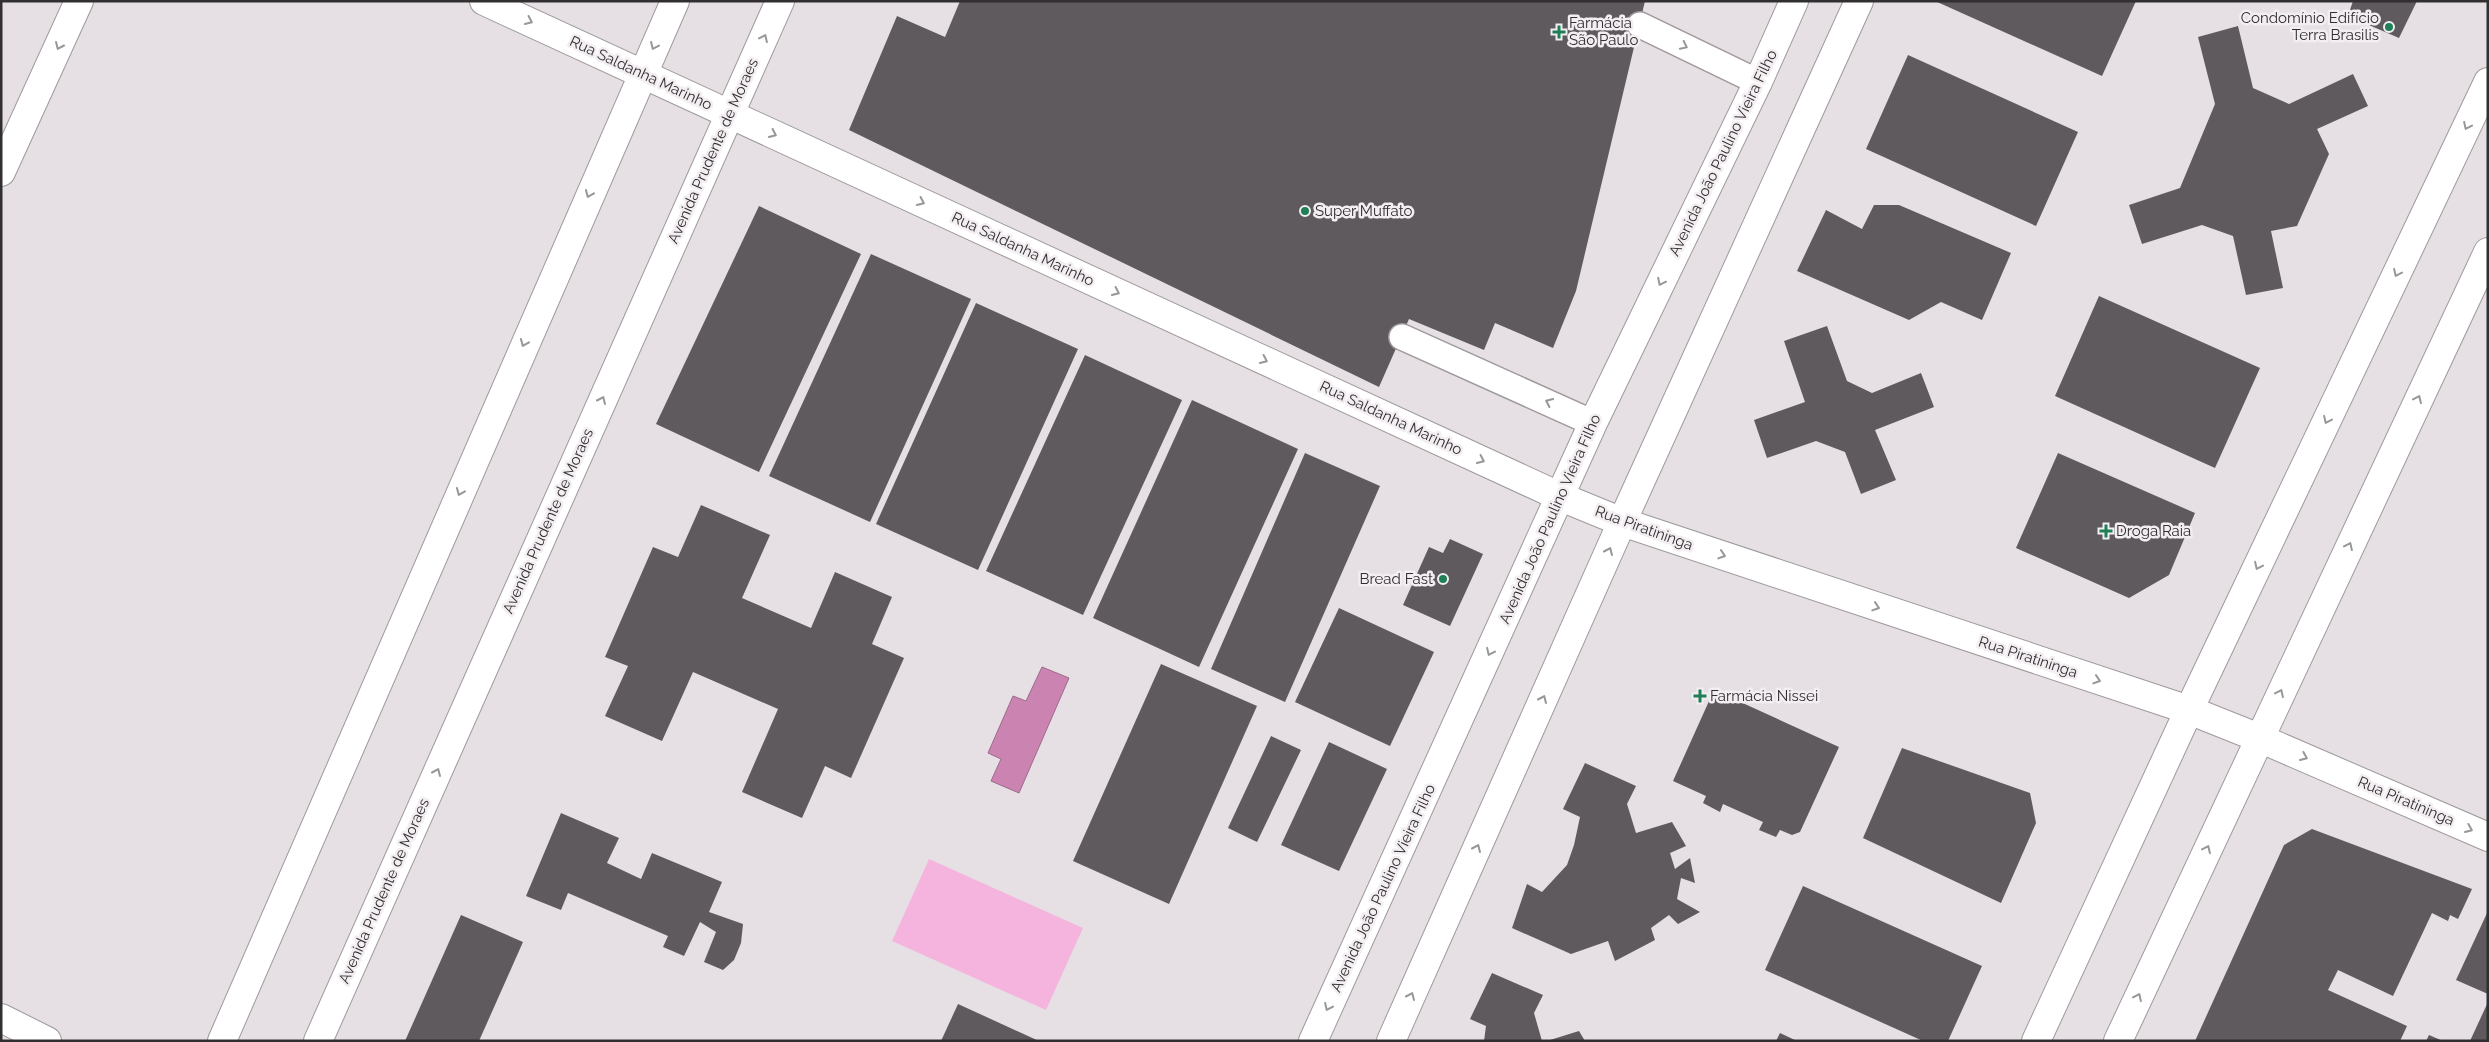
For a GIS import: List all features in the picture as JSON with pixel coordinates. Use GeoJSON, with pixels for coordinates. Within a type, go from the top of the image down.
{"type":"FeatureCollection","features":[{"type":"Feature","properties":{"kind":"main road"},"geometry":{"type":"LineString","coordinates":[[1,172],[79,1]]}},
{"type":"Feature","properties":{"kind":"main road","name":"Rua Saldanha Marinho"},"geometry":{"type":"LineString","coordinates":[[484,1],[1561,497]]}},
{"type":"Feature","properties":{"kind":"main road"},"geometry":{"type":"LineString","coordinates":[[222,1041],[642,73],[675,1]]}},
{"type":"Feature","properties":{"kind":"main road","name":"Avenida Prudente de Moraes"},"geometry":{"type":"LineString","coordinates":[[318,1041],[780,1]]}},
{"type":"Feature","properties":{"kind":"main road","name":"Avenida João Paulino Vieira Filho"},"geometry":{"type":"LineString","coordinates":[[1313,1041],[1593,423],[1758,82],[1794,1]]}},
{"type":"Feature","properties":{"kind":"main road"},"geometry":{"type":"LineString","coordinates":[[1391,1041],[1622,522],[1859,1]]}},
{"type":"Feature","properties":{"kind":"main road"},"geometry":{"type":"LineString","coordinates":[[2036,1041],[2189,710],[2488,82]]}},
{"type":"Feature","properties":{"kind":"main road"},"geometry":{"type":"LineString","coordinates":[[2118,1041],[2488,252]]}},
{"type":"Feature","properties":{"kind":"main road","name":"Rua Piratininga"},"geometry":{"type":"LineString","coordinates":[[1561,497],[1622,522],[2189,710],[2259,738],[2488,837]]}},
{"type":"Feature","properties":{"kind":"main road"},"geometry":{"type":"LineString","coordinates":[[1,1018],[47,1041]]}},
{"type":"Feature","properties":{"kind":"lane"},"geometry":{"type":"LineString","coordinates":[[1640,25],[1758,82]]}},
{"type":"Feature","properties":{"kind":"lane"},"geometry":{"type":"LineString","coordinates":[[1402,337],[1593,423]]}},
{"type":"Feature","properties":{"kind":"shaded area"},"geometry":{"type":"Polygon","coordinates":[[[1042,667],[1069,678],[1019,793],[991,781],[1001,759],[988,753],[1013,696],[1026,701],[1042,667]]]}},
{"type":"Feature","properties":{"kind":"shaded area"},"geometry":{"type":"Polygon","coordinates":[[[929,859],[1083,928],[1046,1010],[892,941],[929,859]]]}},
{"type":"Feature","properties":{"kind":"building","name":"Super Muffato"},"geometry":{"type":"Polygon","coordinates":[[[960,1],[1645,1],[1576,291],[1553,348],[1495,323],[1484,350],[1409,319],[1379,387],[849,130],[897,16],[945,37],[960,1]]]}},
{"type":"Feature","properties":{"kind":"building"},"geometry":{"type":"Polygon","coordinates":[[[1935,1],[2136,1],[2102,76],[1935,1]]]}},
{"type":"Feature","properties":{"kind":"building","name":"Condomínio Edifício Terra Brasilis"},"geometry":{"type":"Polygon","coordinates":[[[2353,1],[2417,1],[2399,38],[2348,16],[2353,1]]]}},
{"type":"Feature","properties":{"kind":"building"},"geometry":{"type":"Polygon","coordinates":[[[2238,26],[2253,88],[2289,104],[2353,74],[2368,106],[2317,129],[2329,154],[2297,226],[2271,231],[2283,288],[2246,295],[2233,236],[2202,225],[2142,244],[2129,205],[2180,188],[2215,104],[2198,37],[2238,26]]]}},
{"type":"Feature","properties":{"kind":"building"},"geometry":{"type":"Polygon","coordinates":[[[1908,55],[2078,132],[2036,226],[1866,149],[1908,55]]]}},
{"type":"Feature","properties":{"kind":"building"},"geometry":{"type":"Polygon","coordinates":[[[1874,205],[1899,205],[2011,253],[1982,320],[1941,302],[1909,320],[1797,271],[1826,210],[1862,229],[1874,205]]]}},
{"type":"Feature","properties":{"kind":"building"},"geometry":{"type":"Polygon","coordinates":[[[759,206],[861,254],[759,472],[656,424],[759,206]]]}},
{"type":"Feature","properties":{"kind":"building"},"geometry":{"type":"Polygon","coordinates":[[[871,254],[971,299],[870,522],[769,476],[871,254]]]}},
{"type":"Feature","properties":{"kind":"building"},"geometry":{"type":"Polygon","coordinates":[[[2099,296],[2260,368],[2215,468],[2055,396],[2099,296]]]}},
{"type":"Feature","properties":{"kind":"building"},"geometry":{"type":"Polygon","coordinates":[[[976,303],[1078,349],[978,570],[876,524],[976,303]]]}},
{"type":"Feature","properties":{"kind":"building"},"geometry":{"type":"Polygon","coordinates":[[[1827,326],[1847,381],[1872,393],[1921,373],[1934,407],[1875,430],[1896,480],[1861,494],[1845,452],[1816,441],[1767,458],[1754,420],[1805,402],[1784,341],[1827,326]]]}},
{"type":"Feature","properties":{"kind":"building"},"geometry":{"type":"Polygon","coordinates":[[[1085,355],[1182,400],[1083,615],[986,571],[1085,355]]]}},
{"type":"Feature","properties":{"kind":"building"},"geometry":{"type":"Polygon","coordinates":[[[1192,400],[1298,449],[1199,667],[1093,618],[1192,400]]]}},
{"type":"Feature","properties":{"kind":"building"},"geometry":{"type":"Polygon","coordinates":[[[1305,453],[1380,486],[1285,702],[1211,669],[1305,453]]]}},
{"type":"Feature","properties":{"kind":"building","name":"Droga Raia"},"geometry":{"type":"Polygon","coordinates":[[[2058,453],[2195,513],[2169,575],[2129,598],[2016,548],[2058,453]]]}},
{"type":"Feature","properties":{"kind":"building"},"geometry":{"type":"Polygon","coordinates":[[[701,505],[770,535],[742,598],[811,628],[835,572],[892,597],[872,644],[904,658],[851,778],[825,766],[802,818],[742,792],[778,709],[693,672],[662,741],[605,716],[628,666],[605,657],[653,547],[678,557],[701,505]]]}},
{"type":"Feature","properties":{"kind":"building","name":"Bread Fast"},"geometry":{"type":"Polygon","coordinates":[[[1450,539],[1483,554],[1450,626],[1403,605],[1429,547],[1443,553],[1450,539]]]}},
{"type":"Feature","properties":{"kind":"building"},"geometry":{"type":"Polygon","coordinates":[[[1339,608],[1434,652],[1390,746],[1295,702],[1339,608]]]}},
{"type":"Feature","properties":{"kind":"building"},"geometry":{"type":"Polygon","coordinates":[[[1161,664],[1257,706],[1169,904],[1073,861],[1161,664]]]}},
{"type":"Feature","properties":{"kind":"building"},"geometry":{"type":"Polygon","coordinates":[[[1714,690],[1839,747],[1800,832],[1792,835],[1780,830],[1776,837],[1759,830],[1763,822],[1723,804],[1720,812],[1703,803],[1706,796],[1673,781],[1714,690]]]}},
{"type":"Feature","properties":{"kind":"building"},"geometry":{"type":"Polygon","coordinates":[[[1271,736],[1301,750],[1257,842],[1228,828],[1271,736]]]}},
{"type":"Feature","properties":{"kind":"building"},"geometry":{"type":"Polygon","coordinates":[[[1329,742],[1387,769],[1339,871],[1281,845],[1329,742]]]}},
{"type":"Feature","properties":{"kind":"building"},"geometry":{"type":"Polygon","coordinates":[[[1902,748],[2030,793],[2036,823],[2001,903],[1863,838],[1902,748]]]}},
{"type":"Feature","properties":{"kind":"building"},"geometry":{"type":"Polygon","coordinates":[[[1585,763],[1636,786],[1627,804],[1636,833],[1672,822],[1686,846],[1670,853],[1675,869],[1690,858],[1695,883],[1681,878],[1677,899],[1700,912],[1678,924],[1669,915],[1651,928],[1655,940],[1615,961],[1608,941],[1571,954],[1512,928],[1527,884],[1542,892],[1567,865],[1574,845],[1580,817],[1563,809],[1585,763]]]}},
{"type":"Feature","properties":{"kind":"building"},"geometry":{"type":"Polygon","coordinates":[[[561,813],[619,838],[607,863],[641,879],[652,853],[722,882],[709,912],[743,924],[741,943],[734,960],[723,970],[704,962],[716,932],[700,922],[684,956],[663,947],[668,936],[568,893],[561,910],[526,896],[561,813]]]}},
{"type":"Feature","properties":{"kind":"building"},"geometry":{"type":"Polygon","coordinates":[[[2312,829],[2472,889],[2458,919],[2450,915],[2448,921],[2432,913],[2393,996],[2338,970],[2328,990],[2407,1026],[2400,1041],[2195,1041],[2284,845],[2312,829]]]}},
{"type":"Feature","properties":{"kind":"building"},"geometry":{"type":"Polygon","coordinates":[[[1803,886],[1982,966],[1948,1041],[1923,1041],[1765,970],[1803,886]]]}},
{"type":"Feature","properties":{"kind":"building"},"geometry":{"type":"Polygon","coordinates":[[[2488,911],[2488,994],[2456,980],[2488,911]]]}},
{"type":"Feature","properties":{"kind":"building"},"geometry":{"type":"Polygon","coordinates":[[[461,915],[523,942],[479,1041],[405,1041],[461,915]]]}},
{"type":"Feature","properties":{"kind":"building"},"geometry":{"type":"Polygon","coordinates":[[[1492,973],[1543,995],[1534,1013],[1542,1041],[1484,1041],[1486,1026],[1470,1019],[1492,973]]]}},
{"type":"Feature","properties":{"kind":"building"},"geometry":{"type":"Polygon","coordinates":[[[2488,1002],[2488,1041],[2470,1041],[2488,1002]]]}},
{"type":"Feature","properties":{"kind":"building"},"geometry":{"type":"Polygon","coordinates":[[[958,1004],[1039,1041],[941,1041],[958,1004]]]}},
{"type":"Feature","properties":{"kind":"building"},"geometry":{"type":"Polygon","coordinates":[[[1579,1031],[1585,1041],[1550,1041],[1550,1040],[1579,1031]]]}},
{"type":"Feature","properties":{"kind":"building"},"geometry":{"type":"Polygon","coordinates":[[[1780,1033],[1797,1041],[1776,1041],[1780,1033]]]}},
{"type":"Feature","properties":{"kind":"building"},"geometry":{"type":"Polygon","coordinates":[[[2429,1035],[2443,1041],[2426,1041],[2429,1035]]]}},
{"type":"Feature","properties":{"kind":"place","name":"Condomínio Edifício Terra Brasilis"},"geometry":{"type":"Point","coordinates":[2389,27]}},
{"type":"Feature","properties":{"kind":"place","name":"Farmácia São Paulo"},"geometry":{"type":"Point","coordinates":[1559,32]}},
{"type":"Feature","properties":{"kind":"place","name":"Super Muffato"},"geometry":{"type":"Point","coordinates":[1305,211]}},
{"type":"Feature","properties":{"kind":"place","name":"Droga Raia"},"geometry":{"type":"Point","coordinates":[2106,531]}},
{"type":"Feature","properties":{"kind":"place","name":"Bread Fast"},"geometry":{"type":"Point","coordinates":[1443,579]}},
{"type":"Feature","properties":{"kind":"place","name":"Farmácia Nissei"},"geometry":{"type":"Point","coordinates":[1700,696]}}]}
